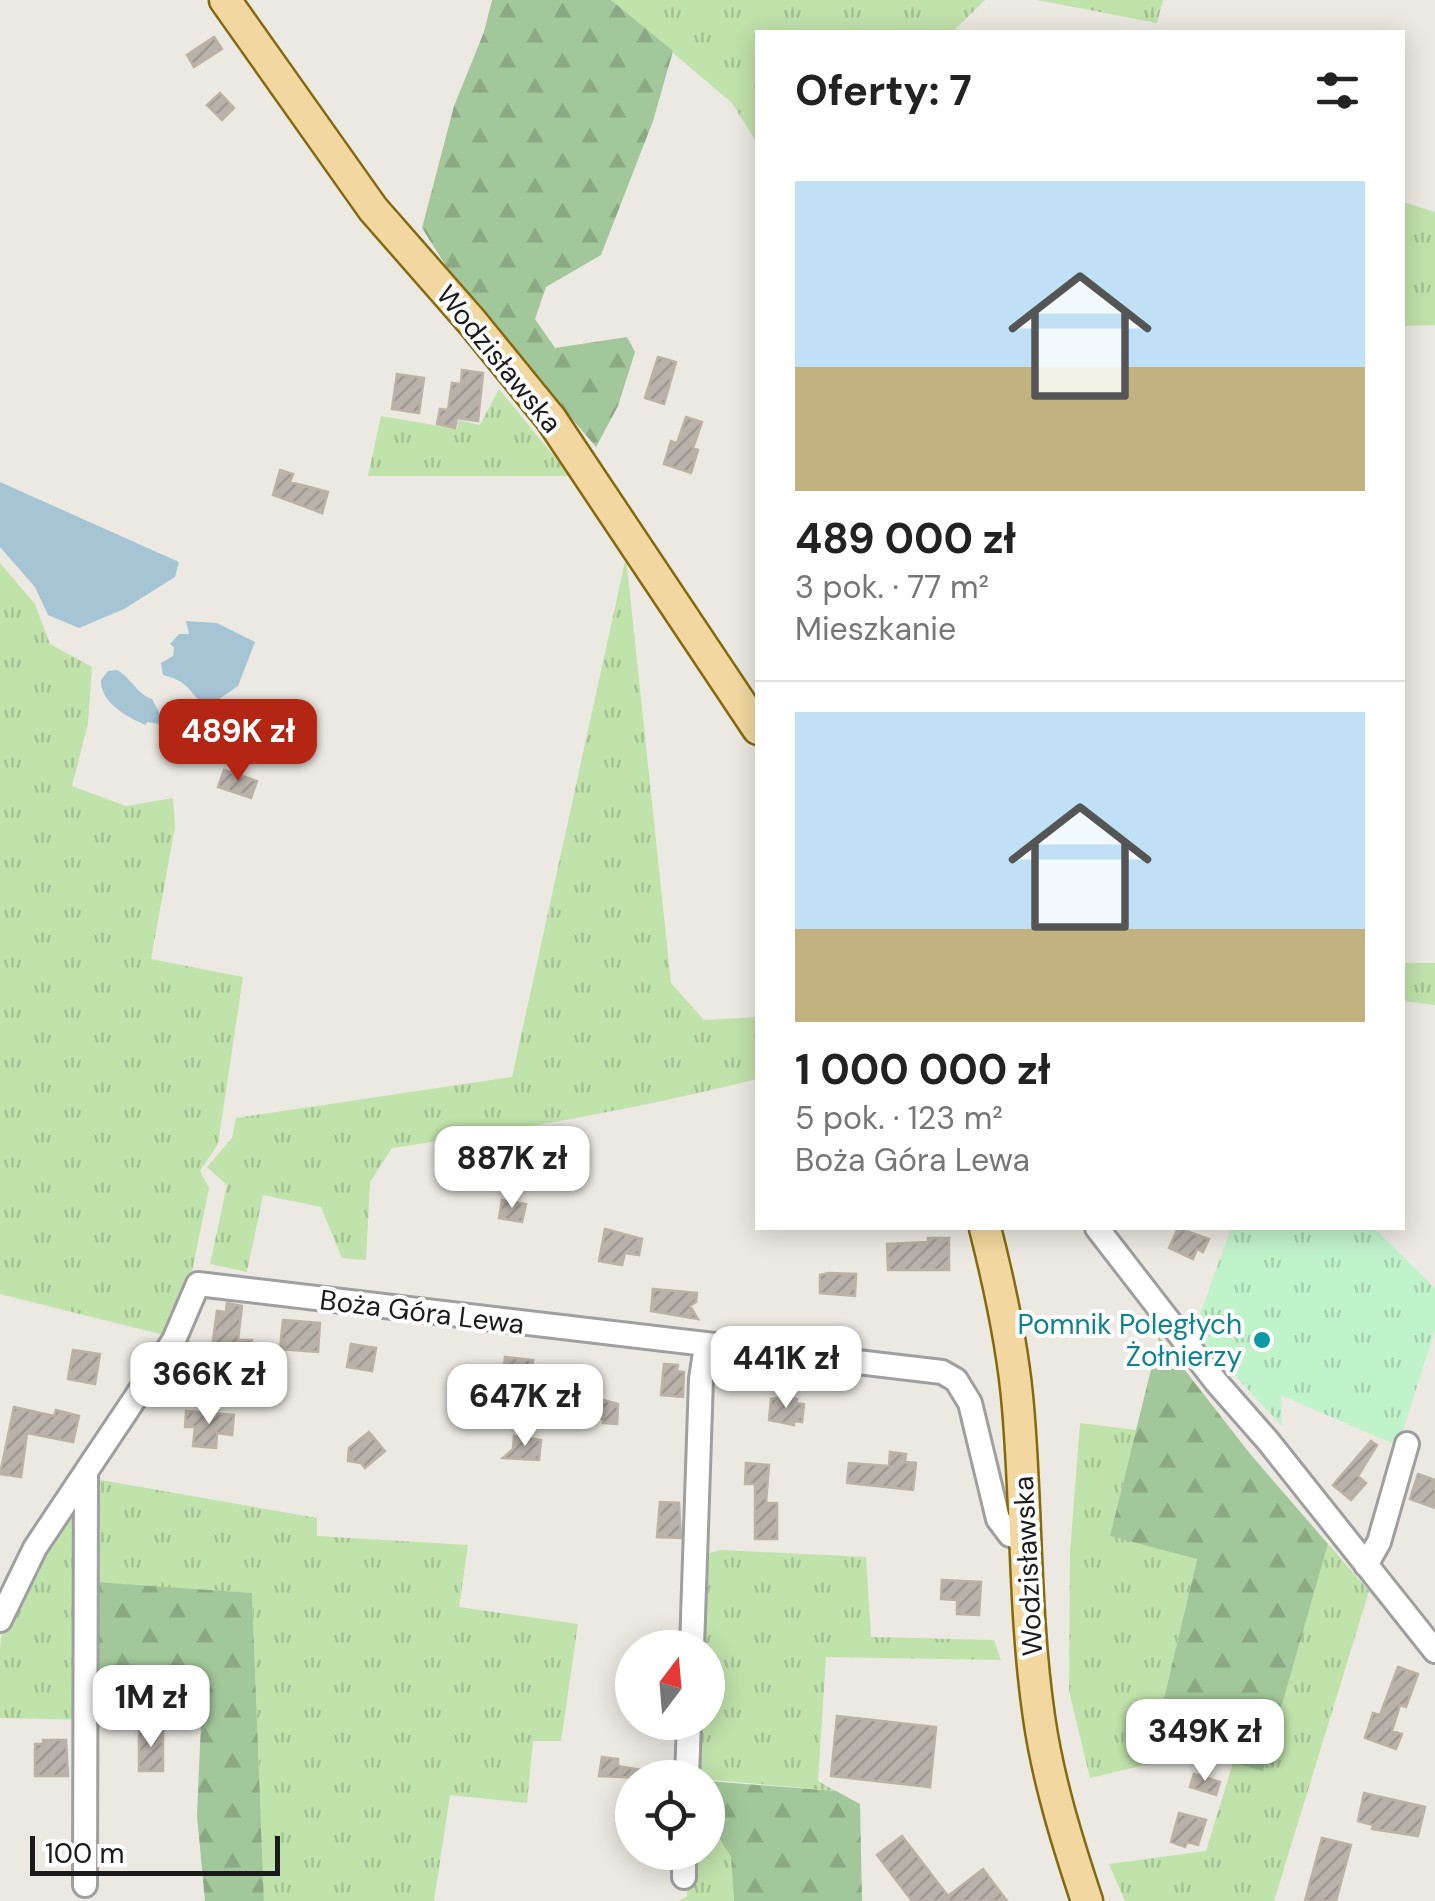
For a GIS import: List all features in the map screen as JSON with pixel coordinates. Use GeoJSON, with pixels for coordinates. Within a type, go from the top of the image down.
{"type":"FeatureCollection","features":[{"type":"Feature","properties":{"kind":"main road","name":"Wodzisławska"},"geometry":{"type":"LineString","coordinates":[[225,0],[373,210],[472,322],[550,419],[755,726]]}},
{"type":"Feature","properties":{"kind":"main road","name":"Wodzisławska"},"geometry":{"type":"LineString","coordinates":[[985,1230],[1012,1354],[1039,1719],[1059,1814],[1087,1901]]}},
{"type":"Feature","properties":{"kind":"street"},"geometry":{"type":"LineString","coordinates":[[1099,1230],[1435,1651]]}},
{"type":"Feature","properties":{"kind":"street","name":"Boża Góra Lewa"},"geometry":{"type":"LineString","coordinates":[[86,1474],[174,1340],[198,1284],[930,1369],[956,1380],[970,1403],[998,1519],[1010,1535],[1024,1538]]}},
{"type":"Feature","properties":{"kind":"street"},"geometry":{"type":"LineString","coordinates":[[693,1630],[701,1379],[706,1346]]}},
{"type":"Feature","properties":{"kind":"street"},"geometry":{"type":"LineString","coordinates":[[1366,1565],[1379,1542],[1407,1444]]}},
{"type":"Feature","properties":{"kind":"street"},"geometry":{"type":"LineString","coordinates":[[0,1620],[35,1548],[86,1474]]}},
{"type":"Feature","properties":{"kind":"street"},"geometry":{"type":"LineString","coordinates":[[85,1885],[86,1474]]}},
{"type":"Feature","properties":{"kind":"street"},"geometry":{"type":"LineString","coordinates":[[684,1870],[684,1876]]}},
{"type":"Feature","properties":{"kind":"green space"},"geometry":{"type":"Polygon","coordinates":[[[492,0],[611,0],[673,51],[653,121],[601,255],[546,287],[535,319],[555,348],[627,337],[635,352],[618,406],[596,447],[460,288],[422,228],[454,106],[484,32],[492,0]]]}},
{"type":"Feature","properties":{"kind":"green space"},"geometry":{"type":"Polygon","coordinates":[[[611,0],[985,0],[954,30],[755,30],[755,140],[732,103],[611,0]]]}},
{"type":"Feature","properties":{"kind":"green space"},"geometry":{"type":"Polygon","coordinates":[[[1037,0],[1163,0],[1157,23],[1037,0]]]}},
{"type":"Feature","properties":{"kind":"green space"},"geometry":{"type":"Polygon","coordinates":[[[1405,203],[1435,212],[1435,325],[1405,326],[1405,203]]]}},
{"type":"Feature","properties":{"kind":"green space"},"geometry":{"type":"Polygon","coordinates":[[[499,389],[570,476],[368,476],[381,416],[457,429],[459,420],[480,425],[499,389]]]}},
{"type":"Feature","properties":{"kind":"green space"},"geometry":{"type":"Polygon","coordinates":[[[626,557],[671,983],[704,1020],[755,1017],[755,1079],[576,1118],[392,1148],[370,1182],[366,1260],[342,1258],[321,1207],[263,1195],[247,1272],[210,1264],[227,1185],[207,1167],[232,1138],[236,1118],[512,1077],[626,557]]]}},
{"type":"Feature","properties":{"kind":"green space"},"geometry":{"type":"Polygon","coordinates":[[[0,563],[35,604],[50,644],[92,667],[88,723],[72,786],[126,806],[173,798],[175,827],[151,959],[243,977],[218,1144],[200,1171],[209,1188],[187,1296],[168,1336],[0,1294],[0,563]]]}},
{"type":"Feature","properties":{"kind":"green space"},"geometry":{"type":"Polygon","coordinates":[[[1405,963],[1435,963],[1435,1005],[1405,1001],[1405,963]]]}},
{"type":"Feature","properties":{"kind":"green space"},"geometry":{"type":"Polygon","coordinates":[[[1230,1230],[1376,1230],[1435,1288],[1435,1330],[1398,1446],[1281,1395],[1282,1426],[1194,1331],[1230,1230]]]}},
{"type":"Feature","properties":{"kind":"green space"},"geometry":{"type":"Polygon","coordinates":[[[1159,1337],[1251,1455],[1328,1544],[1263,1771],[1154,1740],[1197,1559],[1110,1536],[1159,1337]]]}},
{"type":"Feature","properties":{"kind":"green space"},"geometry":{"type":"Polygon","coordinates":[[[1080,1423],[1136,1430],[1110,1536],[1197,1558],[1154,1740],[1200,1752],[1090,1778],[1069,1691],[1070,1553],[1080,1423]]]}},
{"type":"Feature","properties":{"kind":"green space"},"geometry":{"type":"Polygon","coordinates":[[[95,1479],[317,1518],[317,1536],[468,1545],[459,1607],[578,1624],[561,1741],[533,1741],[527,1803],[450,1795],[434,1901],[264,1901],[252,1593],[96,1583],[95,1720],[0,1718],[0,1648],[12,1601],[50,1537],[95,1479]]]}},
{"type":"Feature","properties":{"kind":"green space"},"geometry":{"type":"Polygon","coordinates":[[[1328,1544],[1369,1591],[1274,1901],[1125,1901],[1109,1864],[1206,1851],[1233,1763],[1263,1770],[1328,1544]]]}},
{"type":"Feature","properties":{"kind":"green space"},"geometry":{"type":"Polygon","coordinates":[[[721,1550],[866,1557],[871,1637],[994,1640],[1001,1660],[826,1657],[818,1781],[836,1791],[725,1781],[725,1760],[694,1760],[695,1740],[725,1740],[725,1630],[702,1630],[706,1554],[721,1550]]]}},
{"type":"Feature","properties":{"kind":"green space"},"geometry":{"type":"Polygon","coordinates":[[[95,1582],[252,1593],[264,1901],[205,1901],[197,1816],[201,1722],[95,1720],[95,1582]]]}},
{"type":"Feature","properties":{"kind":"green space"},"geometry":{"type":"Polygon","coordinates":[[[725,1782],[836,1791],[860,1804],[862,1901],[734,1901],[731,1857],[725,1848],[725,1782]]]}},
{"type":"Feature","properties":{"kind":"green space"},"geometry":{"type":"Polygon","coordinates":[[[725,1848],[731,1857],[734,1901],[679,1901],[687,1896],[688,1870],[725,1870],[725,1848]]]}},
{"type":"Feature","properties":{"kind":"water"},"geometry":{"type":"Polygon","coordinates":[[[0,482],[179,562],[175,577],[124,609],[79,628],[48,615],[35,587],[0,547],[0,482]]]}},
{"type":"Feature","properties":{"kind":"water"},"geometry":{"type":"Polygon","coordinates":[[[186,621],[217,623],[255,642],[238,686],[209,706],[181,682],[163,675],[161,663],[173,656],[174,647],[170,644],[179,634],[189,634],[186,621]]]}},
{"type":"Feature","properties":{"kind":"water"},"geometry":{"type":"Polygon","coordinates":[[[117,670],[152,699],[166,725],[146,725],[110,702],[101,680],[108,671],[117,670]]]}},
{"type":"Feature","properties":{"kind":"building"},"geometry":{"type":"Polygon","coordinates":[[[214,37],[222,49],[194,67],[187,55],[214,37]]]}},
{"type":"Feature","properties":{"kind":"building"},"geometry":{"type":"Polygon","coordinates":[[[220,93],[234,108],[222,120],[207,105],[220,93]]]}},
{"type":"Feature","properties":{"kind":"building"},"geometry":{"type":"Polygon","coordinates":[[[658,357],[676,362],[664,404],[645,398],[658,357]]]}},
{"type":"Feature","properties":{"kind":"building"},"geometry":{"type":"Polygon","coordinates":[[[462,370],[483,373],[478,421],[457,418],[455,428],[437,424],[440,409],[448,410],[452,383],[461,384],[462,370]]]}},
{"type":"Feature","properties":{"kind":"building"},"geometry":{"type":"Polygon","coordinates":[[[397,374],[424,378],[419,413],[392,409],[397,374]]]}},
{"type":"Feature","properties":{"kind":"building"},"geometry":{"type":"Polygon","coordinates":[[[686,417],[702,422],[693,448],[698,450],[691,473],[664,464],[671,441],[677,443],[686,417]]]}},
{"type":"Feature","properties":{"kind":"building"},"geometry":{"type":"Polygon","coordinates":[[[280,470],[293,474],[290,482],[328,492],[322,513],[273,495],[280,470]]]}},
{"type":"Feature","properties":{"kind":"building"},"geometry":{"type":"Polygon","coordinates":[[[258,729],[281,738],[274,754],[252,745],[258,729]]]}},
{"type":"Feature","properties":{"kind":"building"},"geometry":{"type":"Polygon","coordinates":[[[224,770],[257,781],[251,798],[218,787],[224,770]]]}},
{"type":"Feature","properties":{"kind":"building"},"geometry":{"type":"Polygon","coordinates":[[[502,1200],[526,1204],[522,1222],[499,1218],[502,1200]]]}},
{"type":"Feature","properties":{"kind":"building"},"geometry":{"type":"Polygon","coordinates":[[[605,1229],[642,1239],[639,1255],[625,1253],[622,1265],[599,1261],[605,1229]]]}},
{"type":"Feature","properties":{"kind":"building"},"geometry":{"type":"Polygon","coordinates":[[[1177,1230],[1209,1239],[1203,1252],[1197,1249],[1193,1259],[1169,1248],[1177,1230]]]}},
{"type":"Feature","properties":{"kind":"building"},"geometry":{"type":"Polygon","coordinates":[[[928,1238],[949,1238],[949,1270],[888,1270],[887,1244],[928,1242],[928,1238]]]}},
{"type":"Feature","properties":{"kind":"building"},"geometry":{"type":"Polygon","coordinates":[[[856,1274],[855,1296],[820,1293],[820,1275],[856,1274]]]}},
{"type":"Feature","properties":{"kind":"building"},"geometry":{"type":"Polygon","coordinates":[[[653,1289],[697,1293],[696,1302],[690,1306],[698,1319],[651,1311],[653,1289]]]}},
{"type":"Feature","properties":{"kind":"building"},"geometry":{"type":"Polygon","coordinates":[[[227,1303],[242,1306],[238,1340],[252,1340],[246,1384],[224,1382],[223,1388],[199,1386],[202,1362],[210,1363],[217,1311],[226,1312],[227,1303]]]}},
{"type":"Feature","properties":{"kind":"building"},"geometry":{"type":"Polygon","coordinates":[[[283,1320],[320,1323],[318,1352],[280,1349],[283,1320]]]}},
{"type":"Feature","properties":{"kind":"building"},"geometry":{"type":"Polygon","coordinates":[[[351,1344],[376,1348],[372,1371],[347,1367],[351,1344]]]}},
{"type":"Feature","properties":{"kind":"building"},"geometry":{"type":"Polygon","coordinates":[[[73,1350],[100,1354],[95,1384],[68,1379],[73,1350]]]}},
{"type":"Feature","properties":{"kind":"building"},"geometry":{"type":"Polygon","coordinates":[[[505,1357],[533,1360],[531,1380],[503,1376],[505,1357]]]}},
{"type":"Feature","properties":{"kind":"building"},"geometry":{"type":"Polygon","coordinates":[[[664,1364],[678,1365],[677,1371],[684,1372],[683,1397],[661,1395],[664,1364]]]}},
{"type":"Feature","properties":{"kind":"building"},"geometry":{"type":"Polygon","coordinates":[[[592,1397],[618,1404],[617,1424],[590,1417],[592,1397]]]}},
{"type":"Feature","properties":{"kind":"building"},"geometry":{"type":"Polygon","coordinates":[[[781,1397],[804,1404],[802,1422],[794,1421],[794,1425],[769,1420],[771,1399],[781,1397]]]}},
{"type":"Feature","properties":{"kind":"building"},"geometry":{"type":"Polygon","coordinates":[[[14,1407],[54,1416],[56,1410],[79,1416],[73,1442],[27,1433],[21,1477],[0,1474],[14,1407]]]}},
{"type":"Feature","properties":{"kind":"building"},"geometry":{"type":"Polygon","coordinates":[[[186,1411],[234,1415],[232,1435],[217,1433],[216,1448],[193,1446],[195,1427],[185,1427],[186,1411]]]}},
{"type":"Feature","properties":{"kind":"building"},"geometry":{"type":"Polygon","coordinates":[[[369,1432],[385,1451],[365,1468],[361,1463],[348,1461],[349,1448],[369,1432]]]}},
{"type":"Feature","properties":{"kind":"building"},"geometry":{"type":"Polygon","coordinates":[[[514,1436],[541,1440],[539,1460],[503,1458],[513,1449],[514,1436]]]}},
{"type":"Feature","properties":{"kind":"building"},"geometry":{"type":"Polygon","coordinates":[[[1371,1441],[1377,1445],[1358,1476],[1366,1483],[1351,1500],[1333,1485],[1371,1441]]]}},
{"type":"Feature","properties":{"kind":"building"},"geometry":{"type":"Polygon","coordinates":[[[890,1452],[906,1454],[905,1462],[916,1463],[913,1490],[847,1483],[849,1463],[889,1466],[890,1452]]]}},
{"type":"Feature","properties":{"kind":"building"},"geometry":{"type":"Polygon","coordinates":[[[746,1463],[769,1465],[766,1503],[777,1503],[777,1539],[755,1539],[755,1484],[745,1484],[746,1463]]]}},
{"type":"Feature","properties":{"kind":"building"},"geometry":{"type":"Polygon","coordinates":[[[1418,1474],[1435,1480],[1435,1508],[1410,1499],[1418,1474]]]}},
{"type":"Feature","properties":{"kind":"building"},"geometry":{"type":"Polygon","coordinates":[[[660,1502],[679,1503],[681,1538],[657,1537],[660,1502]]]}},
{"type":"Feature","properties":{"kind":"building"},"geometry":{"type":"Polygon","coordinates":[[[942,1580],[981,1582],[979,1615],[957,1614],[957,1600],[941,1599],[942,1580]]]}},
{"type":"Feature","properties":{"kind":"building"},"geometry":{"type":"Polygon","coordinates":[[[1398,1667],[1418,1674],[1406,1707],[1400,1705],[1392,1731],[1402,1734],[1396,1749],[1365,1738],[1373,1713],[1380,1715],[1398,1667]]]}},
{"type":"Feature","properties":{"kind":"building"},"geometry":{"type":"Polygon","coordinates":[[[837,1716],[936,1727],[930,1787],[831,1776],[837,1716]]]}},
{"type":"Feature","properties":{"kind":"building"},"geometry":{"type":"Polygon","coordinates":[[[139,1729],[163,1730],[163,1771],[139,1771],[139,1729]]]}},
{"type":"Feature","properties":{"kind":"building"},"geometry":{"type":"Polygon","coordinates":[[[43,1740],[66,1740],[68,1776],[35,1776],[35,1744],[43,1744],[43,1740]]]}},
{"type":"Feature","properties":{"kind":"building"},"geometry":{"type":"Polygon","coordinates":[[[602,1757],[618,1759],[615,1777],[599,1776],[602,1757]]]}},
{"type":"Feature","properties":{"kind":"building"},"geometry":{"type":"Polygon","coordinates":[[[1194,1774],[1220,1782],[1216,1795],[1190,1787],[1194,1774]]]}},
{"type":"Feature","properties":{"kind":"building"},"geometry":{"type":"Polygon","coordinates":[[[1364,1793],[1425,1807],[1418,1836],[1372,1829],[1373,1825],[1358,1821],[1364,1793]]]}},
{"type":"Feature","properties":{"kind":"building"},"geometry":{"type":"Polygon","coordinates":[[[1179,1813],[1206,1820],[1198,1845],[1187,1842],[1185,1847],[1171,1842],[1179,1813]]]}},
{"type":"Feature","properties":{"kind":"building"},"geometry":{"type":"Polygon","coordinates":[[[902,1836],[948,1896],[983,1869],[1007,1901],[912,1901],[877,1855],[902,1836]]]}},
{"type":"Feature","properties":{"kind":"building"},"geometry":{"type":"Polygon","coordinates":[[[1322,1838],[1351,1845],[1336,1901],[1305,1901],[1322,1838]]]}},
{"type":"Feature","properties":{"kind":"place","name":"Pomnik Poległych Żołnierzy"},"geometry":{"type":"Point","coordinates":[1262,1340]}}]}
